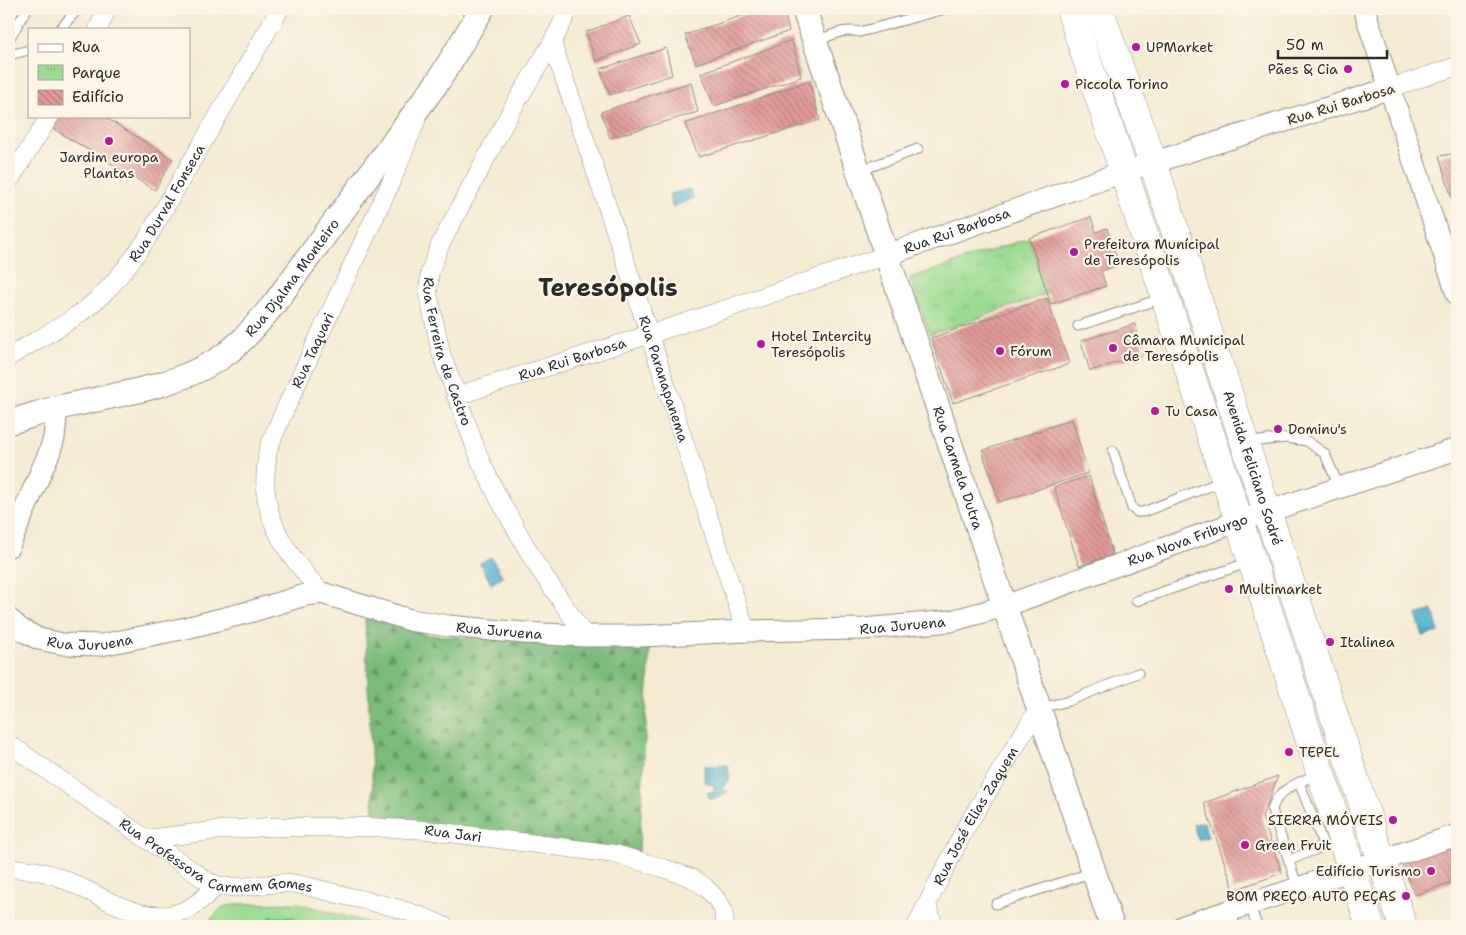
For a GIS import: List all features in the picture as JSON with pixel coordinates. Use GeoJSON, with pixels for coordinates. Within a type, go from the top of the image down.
{"type":"FeatureCollection","features":[{"type":"Feature","properties":{"kind":"main road","name":"Rua Djalma Monteiro"},"geometry":{"type":"LineString","coordinates":[[9,422],[57,408],[159,386],[188,376],[219,359],[249,333],[274,304],[422,104],[439,80],[482,9]]}},
{"type":"Feature","properties":{"kind":"main road","name":"Rua Carmela Dutra"},"geometry":{"type":"LineString","coordinates":[[804,9],[1112,926]]}},
{"type":"Feature","properties":{"kind":"main road"},"geometry":{"type":"LineString","coordinates":[[1070,9],[1252,561],[1310,778],[1352,871],[1370,926]]}},
{"type":"Feature","properties":{"kind":"main road","name":"Avenida Feliciano Sodré"},"geometry":{"type":"LineString","coordinates":[[1099,9],[1153,162],[1246,442],[1403,926]]}},
{"type":"Feature","properties":{"kind":"street"},"geometry":{"type":"LineString","coordinates":[[98,28],[107,9]]}},
{"type":"Feature","properties":{"kind":"street","name":"Rua Durval Fonseca"},"geometry":{"type":"LineString","coordinates":[[9,357],[76,316],[103,294],[122,273],[145,242],[280,9]]}},
{"type":"Feature","properties":{"kind":"street","name":"Rua Ferreira de Castro"},"geometry":{"type":"LineString","coordinates":[[569,9],[440,245],[430,272],[428,293],[441,353],[480,460],[498,497],[534,561],[585,636]]}},
{"type":"Feature","properties":{"kind":"street"},"geometry":{"type":"LineString","coordinates":[[1364,9],[1457,294]]}},
{"type":"Feature","properties":{"kind":"street","name":"Rua Paranapanema"},"geometry":{"type":"LineString","coordinates":[[552,42],[603,191],[648,336],[746,631]]}},
{"type":"Feature","properties":{"kind":"street","name":"Rua Rui Barbosa"},"geometry":{"type":"LineString","coordinates":[[456,396],[648,336],[1153,162],[1457,66]]}},
{"type":"Feature","properties":{"kind":"street","name":"Rua Taquari"},"geometry":{"type":"LineString","coordinates":[[322,593],[283,544],[272,522],[266,500],[265,479],[268,451],[281,418],[392,180],[422,104]]}},
{"type":"Feature","properties":{"kind":"street"},"geometry":{"type":"LineString","coordinates":[[9,181],[49,118]]}},
{"type":"Feature","properties":{"kind":"street"},"geometry":{"type":"LineString","coordinates":[[9,546],[50,451],[54,438],[57,408]]}},
{"type":"Feature","properties":{"kind":"street","name":"Rua Nova Friburgo"},"geometry":{"type":"LineString","coordinates":[[1005,606],[1239,521],[1457,449]]}},
{"type":"Feature","properties":{"kind":"street","name":"Rua Juruena"},"geometry":{"type":"LineString","coordinates":[[9,619],[20,629],[38,639],[63,644],[101,645],[186,628],[253,611],[305,595],[322,593],[410,620],[449,626],[524,633],[585,636],[641,636],[746,631],[823,631],[916,625],[951,621],[1005,606]]}},
{"type":"Feature","properties":{"kind":"street","name":"Rua José Elias Zaquem"},"geometry":{"type":"LineString","coordinates":[[916,926],[965,829],[1038,709]]}},
{"type":"Feature","properties":{"kind":"street","name":"Rua Professora Carmem Gomes"},"geometry":{"type":"LineString","coordinates":[[9,744],[206,881],[218,886],[236,887],[290,883],[405,910],[444,926]]}},
{"type":"Feature","properties":{"kind":"street","name":"Rua Jari"},"geometry":{"type":"LineString","coordinates":[[146,839],[221,830],[267,827],[370,827],[436,831],[615,854],[692,878],[714,896],[723,909],[725,926]]}},
{"type":"Feature","properties":{"kind":"street"},"geometry":{"type":"LineString","coordinates":[[1184,926],[1239,914],[1298,888],[1457,835]]}},
{"type":"Feature","properties":{"kind":"street"},"geometry":{"type":"LineString","coordinates":[[9,869],[38,870],[59,877],[100,898],[145,914],[169,915],[184,911],[218,886]]}},
{"type":"Feature","properties":{"kind":"street"},"geometry":{"type":"LineString","coordinates":[[927,905],[934,926]]}},
{"type":"Feature","properties":{"kind":"lane"},"geometry":{"type":"LineString","coordinates":[[9,39],[27,9]]}},
{"type":"Feature","properties":{"kind":"lane"},"geometry":{"type":"LineString","coordinates":[[61,28],[78,9]]}},
{"type":"Feature","properties":{"kind":"lane"},"geometry":{"type":"LineString","coordinates":[[815,42],[842,31],[860,32],[916,13],[945,9]]}},
{"type":"Feature","properties":{"kind":"lane"},"geometry":{"type":"LineString","coordinates":[[9,55],[28,50]]}},
{"type":"Feature","properties":{"kind":"lane"},"geometry":{"type":"LineString","coordinates":[[859,172],[918,149]]}},
{"type":"Feature","properties":{"kind":"lane"},"geometry":{"type":"LineString","coordinates":[[1078,326],[1165,298]]}},
{"type":"Feature","properties":{"kind":"lane"},"geometry":{"type":"LineString","coordinates":[[1246,442],[1286,438],[1307,441],[1325,454],[1339,487]]}},
{"type":"Feature","properties":{"kind":"lane"},"geometry":{"type":"LineString","coordinates":[[1113,451],[1132,508],[1137,512],[1144,512],[1226,480]]}},
{"type":"Feature","properties":{"kind":"lane"},"geometry":{"type":"LineString","coordinates":[[1136,601],[1252,561]]}},
{"type":"Feature","properties":{"kind":"lane"},"geometry":{"type":"LineString","coordinates":[[1038,709],[1070,701],[1138,673]]}},
{"type":"Feature","properties":{"kind":"lane"},"geometry":{"type":"LineString","coordinates":[[1290,860],[1318,848],[1322,841],[1310,778],[1293,784],[1277,799],[1273,804],[1272,810],[1298,888]]}},
{"type":"Feature","properties":{"kind":"lane"},"geometry":{"type":"LineString","coordinates":[[996,904],[1094,872]]}},
{"type":"Feature","properties":{"kind":"lane"},"geometry":{"type":"LineString","coordinates":[[1239,914],[1257,926]]}},
{"type":"Feature","properties":{"kind":"green space"},"geometry":{"type":"Polygon","coordinates":[[[1029,238],[1047,294],[930,335],[910,278],[1029,238]]]}},
{"type":"Feature","properties":{"kind":"green space"},"geometry":{"type":"Polygon","coordinates":[[[365,618],[429,635],[650,649],[639,852],[374,819],[365,618]]]}},
{"type":"Feature","properties":{"kind":"green space"},"geometry":{"type":"Polygon","coordinates":[[[297,903],[381,926],[209,926],[208,923],[222,907],[237,904],[297,903]]]}},
{"type":"Feature","properties":{"kind":"water"},"geometry":{"type":"Polygon","coordinates":[[[690,189],[694,198],[672,207],[669,194],[690,189]]]}},
{"type":"Feature","properties":{"kind":"water"},"geometry":{"type":"Polygon","coordinates":[[[491,557],[503,577],[491,584],[480,563],[491,557]]]}},
{"type":"Feature","properties":{"kind":"water"},"geometry":{"type":"Polygon","coordinates":[[[1433,610],[1439,632],[1423,636],[1416,615],[1433,610]]]}},
{"type":"Feature","properties":{"kind":"water"},"geometry":{"type":"Polygon","coordinates":[[[728,765],[730,780],[720,791],[728,791],[719,798],[710,799],[707,793],[714,791],[714,786],[704,782],[704,766],[728,765]]]}},
{"type":"Feature","properties":{"kind":"water"},"geometry":{"type":"Polygon","coordinates":[[[1204,822],[1208,837],[1198,840],[1193,824],[1204,822]]]}},
{"type":"Feature","properties":{"kind":"water"},"geometry":{"type":"Polygon","coordinates":[[[270,917],[295,918],[295,926],[270,926],[270,917]]]}},
{"type":"Feature","properties":{"kind":"building"},"geometry":{"type":"Polygon","coordinates":[[[761,9],[783,9],[789,31],[696,64],[685,35],[761,9]]]}},
{"type":"Feature","properties":{"kind":"building"},"geometry":{"type":"Polygon","coordinates":[[[629,16],[641,44],[596,61],[586,32],[629,16]]]}},
{"type":"Feature","properties":{"kind":"building"},"geometry":{"type":"Polygon","coordinates":[[[792,40],[801,77],[714,106],[701,73],[792,40]]]}},
{"type":"Feature","properties":{"kind":"building"},"geometry":{"type":"Polygon","coordinates":[[[666,48],[672,75],[610,95],[600,69],[666,48]]]}},
{"type":"Feature","properties":{"kind":"building"},"geometry":{"type":"Polygon","coordinates":[[[809,81],[820,120],[699,157],[685,124],[809,81]]]}},
{"type":"Feature","properties":{"kind":"building"},"geometry":{"type":"Polygon","coordinates":[[[691,82],[698,112],[610,138],[601,112],[691,82]]]}},
{"type":"Feature","properties":{"kind":"building","name":"Jardim europa Plantas"},"geometry":{"type":"Polygon","coordinates":[[[58,118],[106,118],[173,159],[155,190],[52,128],[58,118]]]}},
{"type":"Feature","properties":{"kind":"building"},"geometry":{"type":"Polygon","coordinates":[[[1457,153],[1457,215],[1439,156],[1457,153]]]}},
{"type":"Feature","properties":{"kind":"building","name":"Prefeitura Munícipal de Teresópolis"},"geometry":{"type":"Polygon","coordinates":[[[1091,217],[1096,232],[1107,228],[1119,265],[1101,271],[1106,286],[1051,304],[1029,238],[1091,217]]]}},
{"type":"Feature","properties":{"kind":"building","name":"Fórum"},"geometry":{"type":"Polygon","coordinates":[[[1047,298],[1069,364],[953,403],[931,338],[1047,298]]]}},
{"type":"Feature","properties":{"kind":"building","name":"Câmara Municipal de Teresópolis"},"geometry":{"type":"Polygon","coordinates":[[[1135,324],[1144,354],[1090,371],[1081,341],[1135,324]]]}},
{"type":"Feature","properties":{"kind":"building"},"geometry":{"type":"Polygon","coordinates":[[[1072,419],[1088,473],[999,502],[982,451],[1072,419]]]}},
{"type":"Feature","properties":{"kind":"building"},"geometry":{"type":"Polygon","coordinates":[[[1089,476],[1113,555],[1079,566],[1054,487],[1089,476]]]}},
{"type":"Feature","properties":{"kind":"building","name":"Green Fruit"},"geometry":{"type":"Polygon","coordinates":[[[1278,776],[1262,817],[1282,873],[1234,890],[1204,803],[1278,776]]]}},
{"type":"Feature","properties":{"kind":"building","name":"Edifício Turismo"},"geometry":{"type":"Polygon","coordinates":[[[1457,841],[1457,880],[1415,895],[1401,862],[1457,841]]]}},
{"type":"Feature","properties":{"kind":"place","name":"UPMarket"},"geometry":{"type":"Point","coordinates":[1136,47]}},
{"type":"Feature","properties":{"kind":"place","name":"Pães & Cia"},"geometry":{"type":"Point","coordinates":[1348,69]}},
{"type":"Feature","properties":{"kind":"place","name":"Piccola Torino"},"geometry":{"type":"Point","coordinates":[1065,84]}},
{"type":"Feature","properties":{"kind":"place","name":"Jardim europa Plantas"},"geometry":{"type":"Point","coordinates":[109,141]}},
{"type":"Feature","properties":{"kind":"place","name":"Prefeitura Munícipal de Teresópolis"},"geometry":{"type":"Point","coordinates":[1074,252]}},
{"type":"Feature","properties":{"kind":"place","name":"Hotel Intercity Teresópolis"},"geometry":{"type":"Point","coordinates":[761,344]}},
{"type":"Feature","properties":{"kind":"place","name":"Câmara Municipal de Teresópolis"},"geometry":{"type":"Point","coordinates":[1113,348]}},
{"type":"Feature","properties":{"kind":"place","name":"Fórum"},"geometry":{"type":"Point","coordinates":[1000,351]}},
{"type":"Feature","properties":{"kind":"place","name":"Tu Casa"},"geometry":{"type":"Point","coordinates":[1155,411]}},
{"type":"Feature","properties":{"kind":"place","name":"Dominu's"},"geometry":{"type":"Point","coordinates":[1278,429]}},
{"type":"Feature","properties":{"kind":"place","name":"Multimarket"},"geometry":{"type":"Point","coordinates":[1229,589]}},
{"type":"Feature","properties":{"kind":"place","name":"Italinea"},"geometry":{"type":"Point","coordinates":[1330,642]}},
{"type":"Feature","properties":{"kind":"place","name":"TEPEL"},"geometry":{"type":"Point","coordinates":[1289,752]}},
{"type":"Feature","properties":{"kind":"place","name":"SIERRA MÓVEIS"},"geometry":{"type":"Point","coordinates":[1393,820]}},
{"type":"Feature","properties":{"kind":"place","name":"Green Fruit"},"geometry":{"type":"Point","coordinates":[1245,845]}},
{"type":"Feature","properties":{"kind":"place","name":"Edifício Turismo"},"geometry":{"type":"Point","coordinates":[1431,871]}},
{"type":"Feature","properties":{"kind":"place","name":"BOM PREÇO AUTO PEÇAS"},"geometry":{"type":"Point","coordinates":[1406,896]}},
{"type":"Feature","properties":{"kind":"district","name":"Teresópolis"},"geometry":{"type":"Point","coordinates":[608,288]}}]}
